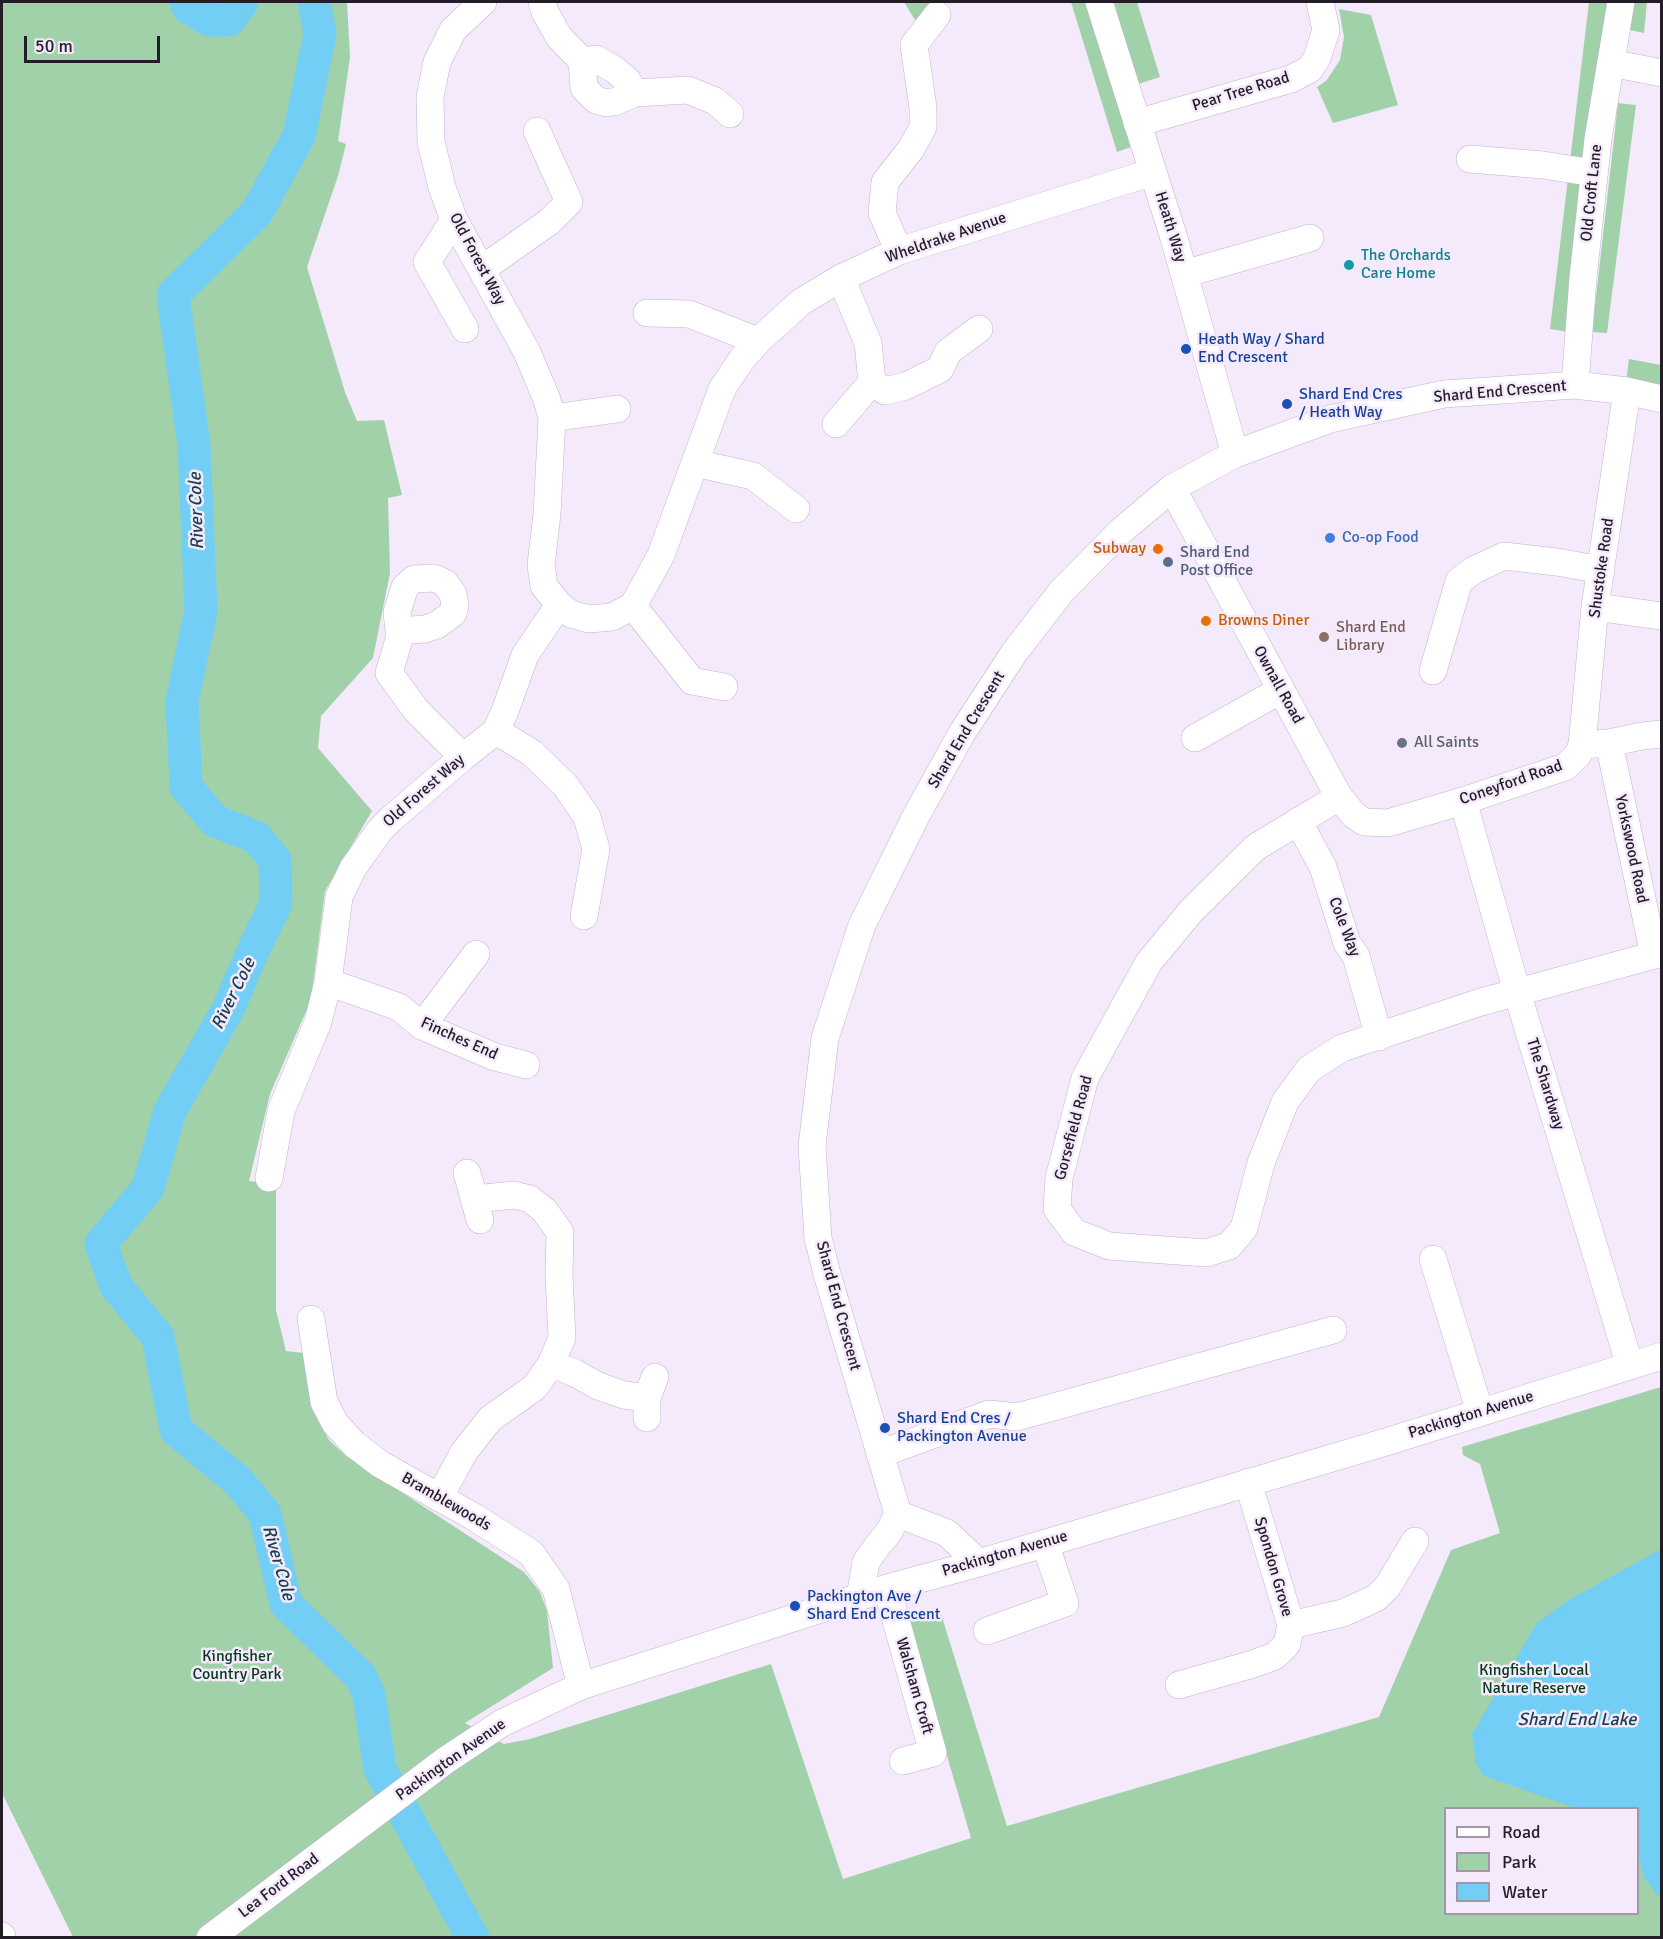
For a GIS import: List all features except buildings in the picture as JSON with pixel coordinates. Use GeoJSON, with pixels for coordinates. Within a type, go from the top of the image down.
{"type":"FeatureCollection","features":[{"type":"Feature","properties":{"kind":"street","name":"Old Forest Way"},"geometry":{"type":"LineString","coordinates":[[483,2],[453,30],[437,62],[430,97],[431,142],[442,187],[454,220],[527,352],[552,418],[547,514],[541,565],[544,586],[559,605]]}},
{"type":"Feature","properties":{"kind":"street"},"geometry":{"type":"LineString","coordinates":[[542,2],[559,37],[582,61],[584,88],[596,100],[606,103],[635,93],[688,90],[715,101],[730,114]]}},
{"type":"Feature","properties":{"kind":"street","name":"Heath Way"},"geometry":{"type":"LineString","coordinates":[[1099,2],[1184,274],[1235,454]]}},
{"type":"Feature","properties":{"kind":"street","name":"Pear Tree Road"},"geometry":{"type":"LineString","coordinates":[[1137,123],[1291,79],[1310,69],[1317,58],[1326,30],[1320,2]]}},
{"type":"Feature","properties":{"kind":"street","name":"Old Croft Lane"},"geometry":{"type":"LineString","coordinates":[[1575,385],[1583,278],[1598,139],[1621,2]]}},
{"type":"Feature","properties":{"kind":"street"},"geometry":{"type":"LineString","coordinates":[[899,251],[882,213],[885,182],[910,149],[923,127],[923,108],[914,45],[937,15]]}},
{"type":"Feature","properties":{"kind":"street"},"geometry":{"type":"LineString","coordinates":[[582,61],[596,59],[615,70],[627,80],[635,93]]}},
{"type":"Feature","properties":{"kind":"street"},"geometry":{"type":"LineString","coordinates":[[1611,63],[1662,73]]}},
{"type":"Feature","properties":{"kind":"street"},"geometry":{"type":"LineString","coordinates":[[482,269],[549,222],[569,202],[537,131]]}},
{"type":"Feature","properties":{"kind":"street"},"geometry":{"type":"LineString","coordinates":[[1470,159],[1544,165],[1594,173]]}},
{"type":"Feature","properties":{"kind":"street","name":"Wheldrake Avenue"},"geometry":{"type":"LineString","coordinates":[[633,606],[661,555],[722,389],[742,359],[758,341],[801,302],[841,278],[899,251],[1153,172]]}},
{"type":"Feature","properties":{"kind":"street"},"geometry":{"type":"LineString","coordinates":[[454,220],[427,262],[465,329]]}},
{"type":"Feature","properties":{"kind":"street"},"geometry":{"type":"LineString","coordinates":[[1184,274],[1311,238]]}},
{"type":"Feature","properties":{"kind":"street"},"geometry":{"type":"LineString","coordinates":[[836,424],[872,382],[868,343],[841,278]]}},
{"type":"Feature","properties":{"kind":"street"},"geometry":{"type":"LineString","coordinates":[[647,312],[689,314],[758,341]]}},
{"type":"Feature","properties":{"kind":"street"},"geometry":{"type":"LineString","coordinates":[[872,382],[885,391],[906,386],[940,369],[948,352],[979,330]]}},
{"type":"Feature","properties":{"kind":"street","name":"Shard End Crescent"},"geometry":{"type":"LineString","coordinates":[[898,1514],[818,1238],[812,1146],[825,1038],[862,925],[916,816],[962,733],[1014,653],[1061,592],[1121,531],[1172,488],[1235,454],[1330,419],[1444,394],[1575,385],[1627,391],[1662,399]]}},
{"type":"Feature","properties":{"kind":"street","name":"Shustoke Road"},"geometry":{"type":"LineString","coordinates":[[1582,745],[1595,607],[1627,391]]}},
{"type":"Feature","properties":{"kind":"street"},"geometry":{"type":"LineString","coordinates":[[552,418],[617,409]]}},
{"type":"Feature","properties":{"kind":"street"},"geometry":{"type":"LineString","coordinates":[[695,462],[753,476],[796,509]]}},
{"type":"Feature","properties":{"kind":"street","name":"Ownall Road"},"geometry":{"type":"LineString","coordinates":[[1172,488],[1339,797],[1354,815],[1364,822],[1388,823]]}},
{"type":"Feature","properties":{"kind":"street"},"geometry":{"type":"LineString","coordinates":[[1433,671],[1459,581],[1474,570],[1504,556],[1601,570]]}},
{"type":"Feature","properties":{"kind":"street"},"geometry":{"type":"LineString","coordinates":[[584,916],[596,849],[587,817],[565,785],[532,753],[496,731],[525,655],[559,605],[571,614],[589,619],[612,617],[633,606],[692,681],[724,687]]}},
{"type":"Feature","properties":{"kind":"street"},"geometry":{"type":"LineString","coordinates":[[1595,607],[1662,616]]}},
{"type":"Feature","properties":{"kind":"street"},"geometry":{"type":"LineString","coordinates":[[399,631],[400,636],[388,673],[416,710],[463,757]]}},
{"type":"Feature","properties":{"kind":"street"},"geometry":{"type":"LineString","coordinates":[[1195,738],[1281,690]]}},
{"type":"Feature","properties":{"kind":"street","name":"Old Forest Way"},"geometry":{"type":"LineString","coordinates":[[269,1178],[282,1111],[318,1022],[328,982],[339,897],[353,868],[391,819],[496,731]]}},
{"type":"Feature","properties":{"kind":"street"},"geometry":{"type":"LineString","coordinates":[[1582,745],[1662,734]]}},
{"type":"Feature","properties":{"kind":"street","name":"Yorkswood Road"},"geometry":{"type":"LineString","coordinates":[[1609,743],[1658,954]]}},
{"type":"Feature","properties":{"kind":"street","name":"Coneyford Road"},"geometry":{"type":"LineString","coordinates":[[1388,823],[1565,767],[1578,755],[1582,745]]}},
{"type":"Feature","properties":{"kind":"street","name":"Gorsefield Road"},"geometry":{"type":"LineString","coordinates":[[1339,797],[1256,848],[1191,910],[1149,962],[1085,1078],[1059,1178],[1058,1209],[1074,1232],[1109,1246],[1206,1253],[1229,1246],[1244,1228],[1261,1163],[1285,1102],[1309,1069],[1342,1048],[1517,992]]}},
{"type":"Feature","properties":{"kind":"street","name":"The Shardway"},"geometry":{"type":"LineString","coordinates":[[1463,801],[1517,992],[1630,1366]]}},
{"type":"Feature","properties":{"kind":"street","name":"Cole Way"},"geometry":{"type":"LineString","coordinates":[[1298,821],[1323,867],[1347,943],[1356,956],[1378,1037]]}},
{"type":"Feature","properties":{"kind":"street"},"geometry":{"type":"LineString","coordinates":[[422,1026],[476,954]]}},
{"type":"Feature","properties":{"kind":"street"},"geometry":{"type":"LineString","coordinates":[[1517,992],[1658,954]]}},
{"type":"Feature","properties":{"kind":"street","name":"Finches End"},"geometry":{"type":"LineString","coordinates":[[328,982],[399,1006],[422,1026],[495,1057],[526,1065]]}},
{"type":"Feature","properties":{"kind":"street"},"geometry":{"type":"LineString","coordinates":[[439,1498],[464,1452],[490,1419],[535,1387],[551,1364],[562,1338],[559,1275],[560,1232],[544,1210],[530,1199],[514,1195],[477,1210],[467,1173]]}},
{"type":"Feature","properties":{"kind":"street"},"geometry":{"type":"LineString","coordinates":[[1433,1259],[1480,1412]]}},
{"type":"Feature","properties":{"kind":"street","name":"Bramblewoods"},"geometry":{"type":"LineString","coordinates":[[311,1319],[324,1402],[335,1423],[354,1444],[380,1464],[474,1517],[531,1553],[556,1589],[581,1686]]}},
{"type":"Feature","properties":{"kind":"street"},"geometry":{"type":"LineString","coordinates":[[880,1454],[988,1414],[1017,1417],[1333,1330]]}},
{"type":"Feature","properties":{"kind":"street","name":"Packington Avenue"},"geometry":{"type":"LineString","coordinates":[[348,1834],[446,1760],[502,1723],[581,1686],[887,1588],[1046,1543],[1662,1356]]}},
{"type":"Feature","properties":{"kind":"street"},"geometry":{"type":"LineString","coordinates":[[551,1364],[575,1373],[598,1386],[624,1395],[650,1398]]}},
{"type":"Feature","properties":{"kind":"street","name":"Spondon Grove"},"geometry":{"type":"LineString","coordinates":[[1179,1685],[1253,1665],[1275,1656],[1287,1644],[1290,1625],[1248,1482]]}},
{"type":"Feature","properties":{"kind":"street"},"geometry":{"type":"LineString","coordinates":[[860,1597],[866,1562],[889,1532],[898,1514],[947,1533],[979,1563]]}},
{"type":"Feature","properties":{"kind":"street"},"geometry":{"type":"LineString","coordinates":[[1290,1625],[1343,1613],[1376,1598],[1388,1586],[1415,1541]]}},
{"type":"Feature","properties":{"kind":"street"},"geometry":{"type":"LineString","coordinates":[[987,1631],[1065,1603],[1046,1543]]}},
{"type":"Feature","properties":{"kind":"street","name":"Walsham Croft"},"geometry":{"type":"LineString","coordinates":[[887,1588],[933,1753],[903,1761]]}},
{"type":"Feature","properties":{"kind":"street","name":"Lea Ford Road"},"geometry":{"type":"LineString","coordinates":[[210,1938],[348,1834]]}},
{"type":"Feature","properties":{"kind":"green space","name":"Kingfisher Country Park"},"geometry":{"type":"Polygon","coordinates":[[[2,2],[347,2],[350,57],[338,141],[346,144],[338,176],[307,267],[345,392],[357,421],[384,420],[402,495],[388,498],[390,573],[373,658],[321,716],[318,748],[372,811],[325,891],[311,1000],[270,1094],[249,1181],[276,1184],[276,1310],[286,1351],[304,1353],[317,1418],[329,1440],[346,1456],[524,1572],[540,1592],[547,1611],[553,1668],[465,1723],[504,1744],[530,1739],[771,1664],[843,1879],[971,1838],[908,1622],[941,1614],[1007,1826],[1379,1717],[1451,1550],[1500,1533],[1480,1464],[1463,1455],[1462,1447],[1661,1387],[1661,1937],[73,1937],[2,1793],[2,2]]]}},
{"type":"Feature","properties":{"kind":"green space"},"geometry":{"type":"Polygon","coordinates":[[[904,2],[936,2],[937,7],[915,20],[904,2]]]}},
{"type":"Feature","properties":{"kind":"green space"},"geometry":{"type":"Polygon","coordinates":[[[1071,2],[1088,2],[1131,147],[1117,152],[1071,2]]]}},
{"type":"Feature","properties":{"kind":"green space"},"geometry":{"type":"Polygon","coordinates":[[[1114,2],[1137,2],[1160,77],[1138,84],[1114,2]]]}},
{"type":"Feature","properties":{"kind":"green space"},"geometry":{"type":"Polygon","coordinates":[[[1589,2],[1611,2],[1569,332],[1550,329],[1589,2]]]}},
{"type":"Feature","properties":{"kind":"green space"},"geometry":{"type":"Polygon","coordinates":[[[1629,2],[1647,2],[1644,33],[1625,29],[1629,2]]]}},
{"type":"Feature","properties":{"kind":"green space"},"geometry":{"type":"Polygon","coordinates":[[[1339,9],[1371,15],[1398,105],[1333,123],[1317,87],[1326,81],[1340,60],[1344,37],[1339,9]]]}},
{"type":"Feature","properties":{"kind":"green space"},"geometry":{"type":"Polygon","coordinates":[[[1618,103],[1636,105],[1607,333],[1592,332],[1618,103]]]}},
{"type":"Feature","properties":{"kind":"green space"},"geometry":{"type":"Polygon","coordinates":[[[1629,359],[1661,365],[1661,392],[1626,383],[1629,359]]]}},
{"type":"Feature","properties":{"kind":"water","name":"Shard End Lake"},"geometry":{"type":"Polygon","coordinates":[[[1661,1549],[1661,1899],[1644,1878],[1639,1855],[1639,1807],[1573,1807],[1484,1776],[1476,1764],[1472,1734],[1537,1623],[1569,1600],[1661,1549]]]}},
{"type":"Feature","properties":{"kind":"waterway","name":"River Cole"},"geometry":{"type":"LineString","coordinates":[[186,2],[188,7],[209,20],[229,20],[242,2]]}},
{"type":"Feature","properties":{"kind":"waterway","name":"River Cole"},"geometry":{"type":"LineString","coordinates":[[314,2],[320,34],[299,136],[257,212],[173,295],[194,445],[201,611],[182,701],[186,787],[215,821],[256,837],[275,860],[276,903],[228,1009],[170,1111],[148,1188],[101,1244],[116,1286],[158,1337],[176,1430],[238,1481],[265,1514],[286,1604],[361,1677],[369,1695],[380,1769],[473,1938]]}},
{"type":"Feature","properties":{"kind":"place","name":"The Orchards Care Home"},"geometry":{"type":"Point","coordinates":[1349,265]}},
{"type":"Feature","properties":{"kind":"place","name":"Heath Way / Shard End Crescent"},"geometry":{"type":"Point","coordinates":[1186,349]}},
{"type":"Feature","properties":{"kind":"place","name":"Shard End Cres / Heath Way"},"geometry":{"type":"Point","coordinates":[1287,404]}},
{"type":"Feature","properties":{"kind":"place","name":"Co-op Food"},"geometry":{"type":"Point","coordinates":[1330,538]}},
{"type":"Feature","properties":{"kind":"place","name":"Subway"},"geometry":{"type":"Point","coordinates":[1158,549]}},
{"type":"Feature","properties":{"kind":"place","name":"Shard End Post Office"},"geometry":{"type":"Point","coordinates":[1168,562]}},
{"type":"Feature","properties":{"kind":"place","name":"Browns Diner"},"geometry":{"type":"Point","coordinates":[1206,621]}},
{"type":"Feature","properties":{"kind":"place","name":"Shard End Library"},"geometry":{"type":"Point","coordinates":[1324,637]}},
{"type":"Feature","properties":{"kind":"place","name":"All Saints"},"geometry":{"type":"Point","coordinates":[1402,743]}},
{"type":"Feature","properties":{"kind":"place","name":"Shard End Cres / Packington Avenue"},"geometry":{"type":"Point","coordinates":[885,1428]}},
{"type":"Feature","properties":{"kind":"place","name":"Packington Ave / Shard End Crescent"},"geometry":{"type":"Point","coordinates":[795,1606]}},
{"type":"Feature","properties":{"kind":"park label","name":"Kingfisher Local Nature Reserve"},"geometry":{"type":"Point","coordinates":[1534,1680]}}]}
